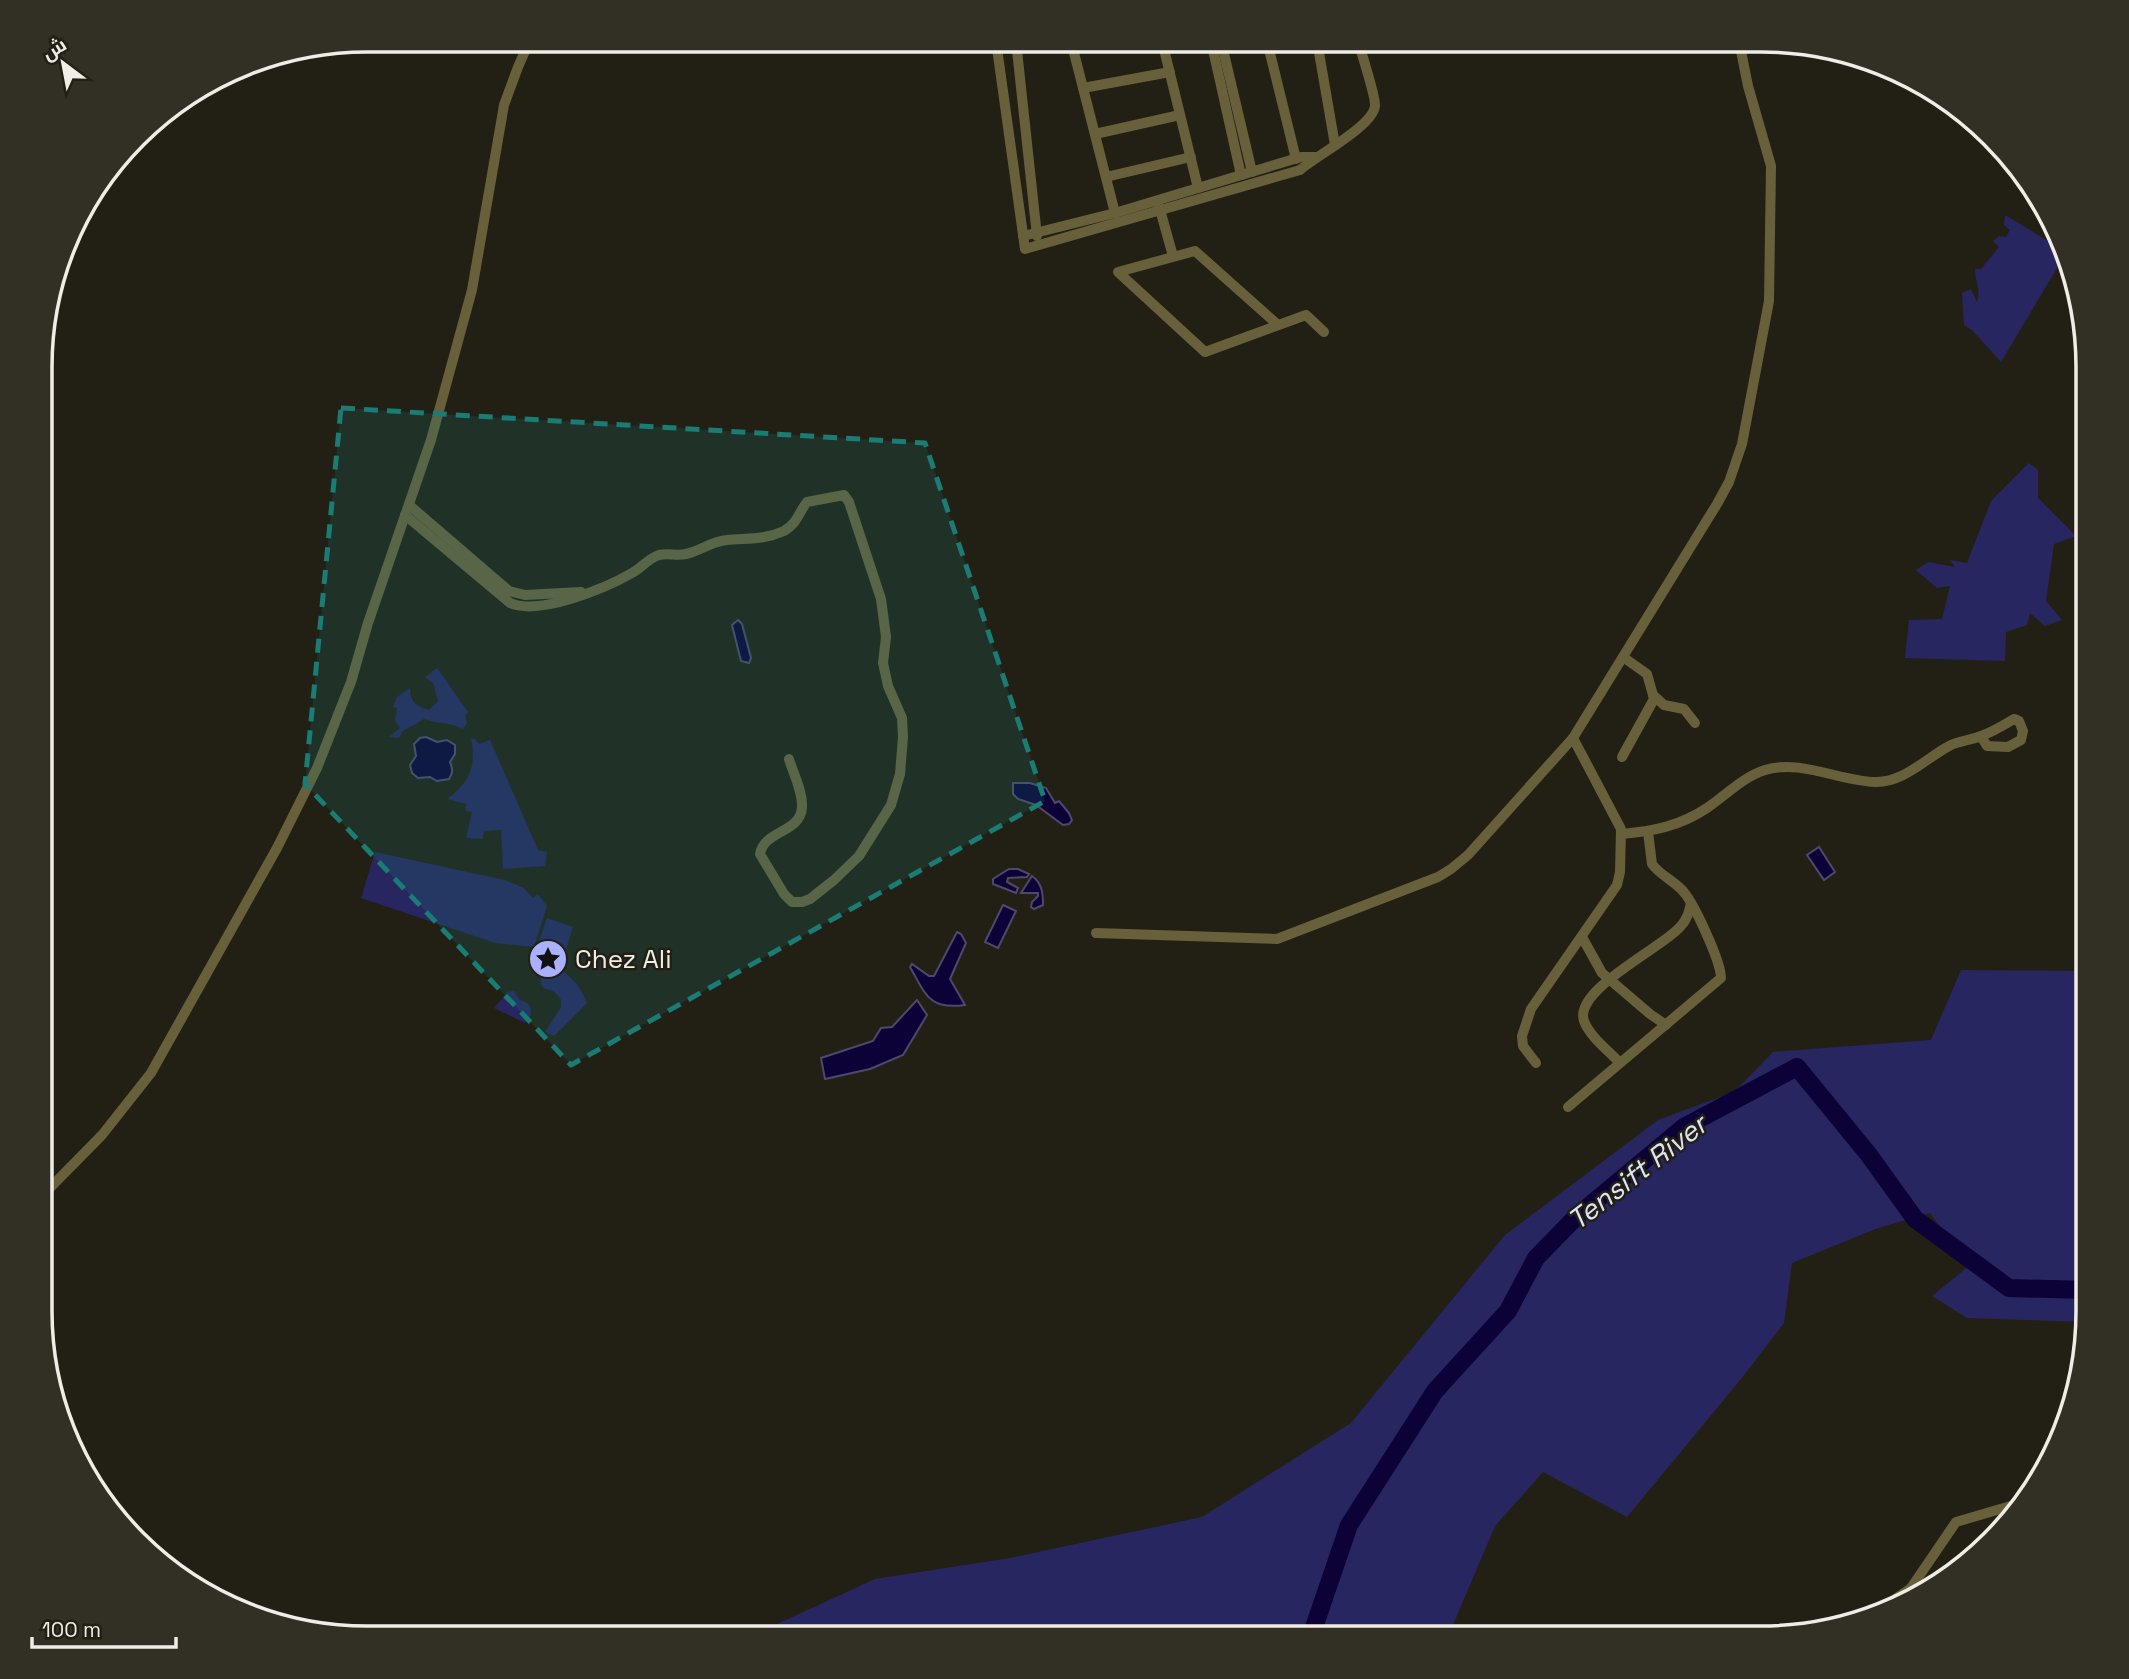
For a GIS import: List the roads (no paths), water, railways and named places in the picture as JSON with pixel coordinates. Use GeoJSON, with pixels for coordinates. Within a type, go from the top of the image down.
{"type":"FeatureCollection","features":[{"type":"Feature","properties":{"kind":"street"},"geometry":{"type":"LineString","coordinates":[[52,1186],[102,1135],[151,1073],[312,780],[351,682],[368,623],[428,450],[469,306],[504,105],[525,52]]}},
{"type":"Feature","properties":{"kind":"street"},"geometry":{"type":"LineString","coordinates":[[998,52],[1025,249],[1159,205],[1198,188],[1296,159],[1315,157]]}},
{"type":"Feature","properties":{"kind":"street"},"geometry":{"type":"LineString","coordinates":[[1017,52],[1038,246]]}},
{"type":"Feature","properties":{"kind":"street"},"geometry":{"type":"LineString","coordinates":[[1074,52],[1115,213]]}},
{"type":"Feature","properties":{"kind":"street"},"geometry":{"type":"LineString","coordinates":[[1165,52],[1198,188]]}},
{"type":"Feature","properties":{"kind":"street"},"geometry":{"type":"LineString","coordinates":[[1214,52],[1247,173]]}},
{"type":"Feature","properties":{"kind":"street"},"geometry":{"type":"LineString","coordinates":[[1223,52],[1247,173]]}},
{"type":"Feature","properties":{"kind":"street"},"geometry":{"type":"LineString","coordinates":[[1270,52],[1296,159]]}},
{"type":"Feature","properties":{"kind":"street"},"geometry":{"type":"LineString","coordinates":[[1319,52],[1335,145]]}},
{"type":"Feature","properties":{"kind":"street"},"geometry":{"type":"LineString","coordinates":[[1023,236],[1300,170],[1368,120],[1375,105],[1361,52]]}},
{"type":"Feature","properties":{"kind":"street"},"geometry":{"type":"LineString","coordinates":[[1096,933],[1277,939],[1438,877],[1468,855],[1573,738],[1697,539],[1728,482],[1742,444],[1769,301],[1771,166],[1741,52]]}},
{"type":"Feature","properties":{"kind":"street"},"geometry":{"type":"LineString","coordinates":[[1000,68],[1018,68]]}},
{"type":"Feature","properties":{"kind":"street"},"geometry":{"type":"LineString","coordinates":[[1083,88],[1170,72]]}},
{"type":"Feature","properties":{"kind":"street"},"geometry":{"type":"LineString","coordinates":[[1006,112],[1023,110]]}},
{"type":"Feature","properties":{"kind":"street"},"geometry":{"type":"LineString","coordinates":[[1095,134],[1180,115]]}},
{"type":"Feature","properties":{"kind":"street"},"geometry":{"type":"LineString","coordinates":[[1012,153],[1027,151]]}},
{"type":"Feature","properties":{"kind":"street"},"geometry":{"type":"LineString","coordinates":[[1105,177],[1191,157]]}},
{"type":"Feature","properties":{"kind":"street"},"geometry":{"type":"LineString","coordinates":[[1159,205],[1173,256]]}},
{"type":"Feature","properties":{"kind":"street"},"geometry":{"type":"LineString","coordinates":[[1278,325],[1195,251],[1118,272],[1205,352],[1306,315],[1324,332]]}},
{"type":"Feature","properties":{"kind":"street"},"geometry":{"type":"LineString","coordinates":[[407,510],[509,591],[550,599],[587,592],[630,574],[660,555],[685,555],[722,541],[770,537],[789,528],[807,502],[845,496],[881,599],[886,637],[883,663],[888,687],[898,705],[902,721],[900,774],[891,805],[859,856],[810,899],[800,902],[788,899],[760,854],[765,841],[796,822],[801,814],[802,801],[789,759]]}},
{"type":"Feature","properties":{"kind":"street"},"geometry":{"type":"LineString","coordinates":[[1622,757],[1654,699],[1647,674],[1623,657]]}},
{"type":"Feature","properties":{"kind":"street"},"geometry":{"type":"LineString","coordinates":[[1653,695],[1664,705],[1684,709],[1695,723]]}},
{"type":"Feature","properties":{"kind":"street"},"geometry":{"type":"LineString","coordinates":[[1622,834],[1674,826],[1694,816],[1762,771],[1773,768],[1800,768],[1881,782],[1922,765],[1952,744],[1981,736]]}},
{"type":"Feature","properties":{"kind":"street"},"geometry":{"type":"LineString","coordinates":[[1536,1063],[1523,1046],[1523,1031],[1535,1001],[1582,937],[1619,880],[1622,834],[1616,816],[1573,738]]}},
{"type":"Feature","properties":{"kind":"street"},"geometry":{"type":"LineString","coordinates":[[1568,1107],[1721,978],[1719,966],[1691,903],[1679,888],[1653,866],[1648,832]]}},
{"type":"Feature","properties":{"kind":"street"},"geometry":{"type":"LineString","coordinates":[[1619,1062],[1584,1019],[1586,1006],[1608,979],[1673,935],[1685,921],[1691,903]]}},
{"type":"Feature","properties":{"kind":"street"},"geometry":{"type":"LineString","coordinates":[[1582,937],[1594,961],[1608,979],[1666,1025]]}},
{"type":"Feature","properties":{"kind":"street"},"geometry":{"type":"LineString","coordinates":[[1916,1586],[1956,1522],[2008,1507]]}},
{"type":"Feature","properties":{"kind":"waterway","name":"Tensift River"},"geometry":{"type":"LineString","coordinates":[[1314,1627],[1349,1525],[1435,1391],[1508,1311],[1536,1258],[1576,1217],[1684,1127],[1797,1067],[1869,1155],[1915,1219],[2009,1288],[2076,1290]]}},
{"type":"Feature","properties":{"kind":"place","name":"Chez Ali"},"geometry":{"type":"Point","coordinates":[548,959]}}]}
